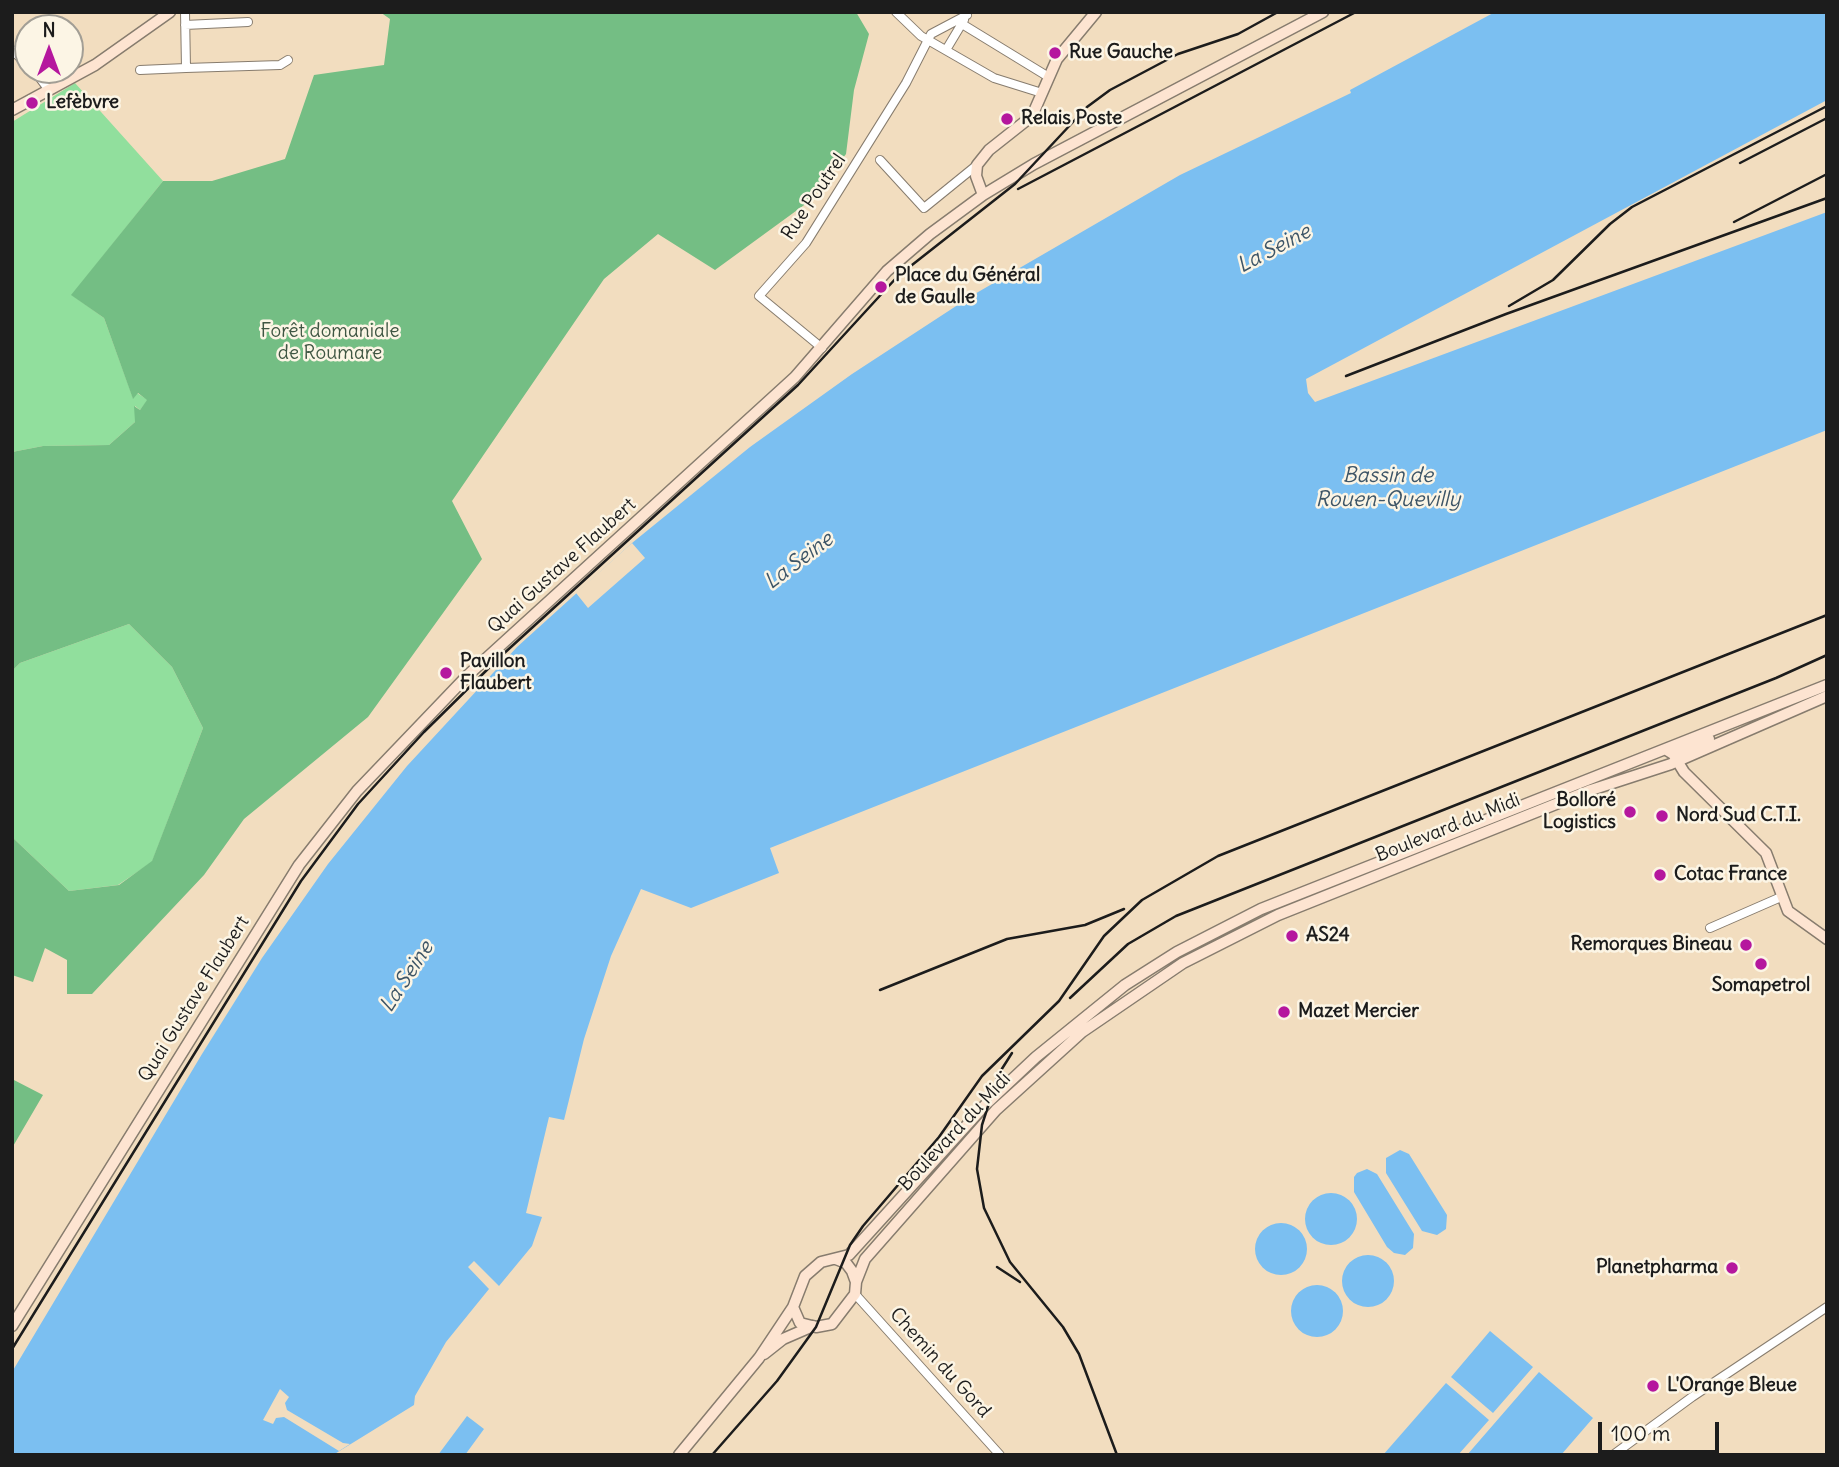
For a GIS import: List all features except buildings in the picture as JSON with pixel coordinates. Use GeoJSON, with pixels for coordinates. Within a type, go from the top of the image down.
{"type":"FeatureCollection","features":[{"type":"Feature","properties":{"kind":"main road"},"geometry":{"type":"LineString","coordinates":[[12,110],[95,65],[170,12]]}},
{"type":"Feature","properties":{"kind":"main road"},"geometry":{"type":"LineString","coordinates":[[983,195],[976,176],[977,165],[989,150],[1025,124],[1057,59],[1096,12]]}},
{"type":"Feature","properties":{"kind":"main road","name":"Quai Gustave Flaubert"},"geometry":{"type":"LineString","coordinates":[[12,1326],[299,865],[351,798],[468,675],[716,451],[821,348],[887,271],[983,195],[1034,164],[1322,12]]}},
{"type":"Feature","properties":{"kind":"main road","name":"Boulevard du Midi"},"geometry":{"type":"LineString","coordinates":[[1143,972],[1165,971],[1278,915],[1591,790],[1672,755],[1762,711],[1827,685]]}},
{"type":"Feature","properties":{"kind":"main road","name":"Boulevard du Midi"},"geometry":{"type":"LineString","coordinates":[[836,1259],[849,1255],[1014,1077],[1073,1025],[1143,972],[1238,919],[1827,696]]}},
{"type":"Feature","properties":{"kind":"main road"},"geometry":{"type":"LineString","coordinates":[[1672,755],[1766,853],[1788,911],[1827,939]]}},
{"type":"Feature","properties":{"kind":"main road","name":"Boulevard du Midi"},"geometry":{"type":"LineString","coordinates":[[856,1288],[865,1259],[996,1110],[1076,1037],[1165,971],[1221,934],[1238,919]]}},
{"type":"Feature","properties":{"kind":"main road"},"geometry":{"type":"LineString","coordinates":[[679,1455],[759,1357],[793,1307],[805,1276],[821,1262],[836,1259],[846,1263],[856,1288],[832,1324],[813,1326],[783,1339],[759,1357]]}},
{"type":"Feature","properties":{"kind":"main road"},"geometry":{"type":"LineString","coordinates":[[793,1307],[800,1323],[813,1326]]}},
{"type":"Feature","properties":{"kind":"street"},"geometry":{"type":"LineString","coordinates":[[185,12],[186,68]]}},
{"type":"Feature","properties":{"kind":"street"},"geometry":{"type":"LineString","coordinates":[[896,12],[928,40],[994,78],[1042,93]]}},
{"type":"Feature","properties":{"kind":"street"},"geometry":{"type":"LineString","coordinates":[[928,40],[931,34],[968,14]]}},
{"type":"Feature","properties":{"kind":"street"},"geometry":{"type":"LineString","coordinates":[[946,50],[968,14]]}},
{"type":"Feature","properties":{"kind":"street"},"geometry":{"type":"LineString","coordinates":[[185,25],[248,22]]}},
{"type":"Feature","properties":{"kind":"street"},"geometry":{"type":"LineString","coordinates":[[962,24],[1047,76]]}},
{"type":"Feature","properties":{"kind":"street","name":"Rue Poutrel"},"geometry":{"type":"LineString","coordinates":[[821,348],[759,296],[806,243],[906,83],[928,40]]}},
{"type":"Feature","properties":{"kind":"street"},"geometry":{"type":"LineString","coordinates":[[140,70],[280,65],[288,60]]}},
{"type":"Feature","properties":{"kind":"street"},"geometry":{"type":"LineString","coordinates":[[44,84],[48,89]]}},
{"type":"Feature","properties":{"kind":"street"},"geometry":{"type":"LineString","coordinates":[[880,160],[924,208],[977,165]]}},
{"type":"Feature","properties":{"kind":"street"},"geometry":{"type":"LineString","coordinates":[[1710,928],[1781,895]]}},
{"type":"Feature","properties":{"kind":"street","name":"Chemin du Gord"},"geometry":{"type":"LineString","coordinates":[[856,1288],[1000,1455]]}},
{"type":"Feature","properties":{"kind":"street"},"geometry":{"type":"LineString","coordinates":[[1613,1455],[1681,1404],[1827,1307]]}},
{"type":"Feature","properties":{"kind":"green space","name":"Forêt domaniale de Roumare"},"geometry":{"type":"Polygon","coordinates":[[[380,12],[856,12],[869,34],[854,90],[846,154],[811,200],[715,270],[658,234],[604,279],[452,501],[482,559],[368,717],[244,819],[204,875],[92,994],[67,994],[67,960],[45,948],[33,982],[12,975],[12,837],[69,891],[119,885],[152,861],[203,728],[172,667],[129,624],[20,663],[12,671],[12,452],[43,446],[109,445],[135,422],[134,406],[140,410],[147,400],[138,393],[133,399],[104,318],[71,295],[163,181],[212,181],[285,159],[314,75],[384,65],[390,19],[380,12]]]}},
{"type":"Feature","properties":{"kind":"green space"},"geometry":{"type":"Polygon","coordinates":[[[76,84],[163,181],[72,295],[104,318],[133,398],[137,393],[148,400],[140,410],[135,406],[135,422],[109,445],[43,446],[12,452],[12,122],[76,84]]]}},
{"type":"Feature","properties":{"kind":"green space"},"geometry":{"type":"Polygon","coordinates":[[[129,624],[172,667],[203,728],[152,862],[118,885],[69,891],[12,837],[12,671],[20,663],[129,624]]]}},
{"type":"Feature","properties":{"kind":"green space"},"geometry":{"type":"Polygon","coordinates":[[[12,1079],[43,1095],[12,1148],[12,1079]]]}},
{"type":"Feature","properties":{"kind":"water"},"geometry":{"type":"Polygon","coordinates":[[[1495,12],[1827,12],[1827,100],[1306,379],[1308,393],[1315,402],[1827,212],[1827,430],[770,848],[779,873],[691,908],[641,889],[611,956],[584,1039],[564,1120],[549,1117],[526,1213],[542,1217],[532,1246],[499,1286],[474,1261],[468,1267],[489,1289],[446,1342],[415,1396],[414,1405],[333,1455],[12,1455],[12,1372],[262,958],[328,864],[407,766],[517,647],[632,543],[750,447],[852,374],[973,295],[1180,175],[1351,93],[1350,90],[1495,12]]]}},
{"type":"Feature","properties":{"kind":"water"},"geometry":{"type":"Polygon","coordinates":[[[1400,1150],[1409,1154],[1447,1215],[1446,1229],[1437,1235],[1422,1231],[1386,1173],[1386,1158],[1400,1150]]]}},
{"type":"Feature","properties":{"kind":"water"},"geometry":{"type":"Polygon","coordinates":[[[1367,1169],[1377,1174],[1414,1234],[1413,1248],[1405,1255],[1394,1253],[1387,1247],[1354,1192],[1354,1177],[1367,1169]]]}},
{"type":"Feature","properties":{"kind":"water"},"geometry":{"type":"Polygon","coordinates":[[[1331,1193],[1350,1200],[1357,1219],[1350,1238],[1331,1245],[1312,1238],[1305,1219],[1312,1200],[1331,1193]]]}},
{"type":"Feature","properties":{"kind":"water"},"geometry":{"type":"Polygon","coordinates":[[[1281,1223],[1300,1230],[1307,1249],[1300,1268],[1281,1275],[1262,1268],[1255,1249],[1262,1230],[1281,1223]]]}},
{"type":"Feature","properties":{"kind":"water"},"geometry":{"type":"Polygon","coordinates":[[[1368,1255],[1387,1262],[1394,1281],[1387,1300],[1368,1307],[1349,1300],[1342,1281],[1349,1262],[1368,1255]]]}},
{"type":"Feature","properties":{"kind":"water"},"geometry":{"type":"Polygon","coordinates":[[[1317,1285],[1336,1292],[1343,1311],[1336,1330],[1317,1337],[1298,1330],[1291,1311],[1298,1292],[1317,1285]]]}},
{"type":"Feature","properties":{"kind":"water"},"geometry":{"type":"Polygon","coordinates":[[[1490,1331],[1533,1367],[1493,1413],[1451,1377],[1490,1331]]]}},
{"type":"Feature","properties":{"kind":"water"},"geometry":{"type":"Polygon","coordinates":[[[1539,1372],[1593,1418],[1561,1455],[1467,1455],[1539,1372]]]}},
{"type":"Feature","properties":{"kind":"water"},"geometry":{"type":"Polygon","coordinates":[[[1446,1383],[1489,1420],[1458,1455],[1383,1455],[1446,1383]]]}},
{"type":"Feature","properties":{"kind":"water"},"geometry":{"type":"Polygon","coordinates":[[[467,1416],[484,1429],[465,1455],[438,1455],[467,1416]]]}},
{"type":"Feature","properties":{"kind":"pier"},"geometry":{"type":"Polygon","coordinates":[[[632,543],[645,558],[588,608],[576,593],[632,543]]]}},
{"type":"Feature","properties":{"kind":"pier"},"geometry":{"type":"Polygon","coordinates":[[[280,1389],[289,1397],[285,1403],[287,1410],[343,1443],[350,1444],[339,1451],[284,1417],[276,1418],[273,1424],[263,1420],[280,1389]]]}},
{"type":"Feature","properties":{"kind":"railway"},"geometry":{"type":"LineString","coordinates":[[12,1349],[301,881],[358,804],[424,732],[500,657],[798,385],[898,276],[1015,184],[1087,107],[1110,90],[1178,54],[1238,34],[1278,12]]}},
{"type":"Feature","properties":{"kind":"railway"},"geometry":{"type":"LineString","coordinates":[[1018,189],[1356,12]]}},
{"type":"Feature","properties":{"kind":"railway"},"geometry":{"type":"LineString","coordinates":[[1509,306],[1553,280],[1610,224],[1632,207],[1827,106]]}},
{"type":"Feature","properties":{"kind":"railway"},"geometry":{"type":"LineString","coordinates":[[1740,163],[1827,118]]}},
{"type":"Feature","properties":{"kind":"railway"},"geometry":{"type":"LineString","coordinates":[[1734,222],[1827,174]]}},
{"type":"Feature","properties":{"kind":"railway"},"geometry":{"type":"LineString","coordinates":[[1346,376],[1506,314],[1827,198]]}},
{"type":"Feature","properties":{"kind":"railway"},"geometry":{"type":"LineString","coordinates":[[712,1455],[777,1381],[816,1327],[850,1245],[863,1226],[939,1137],[982,1076],[1059,1001],[1104,936],[1142,900],[1218,856],[1827,615]]}},
{"type":"Feature","properties":{"kind":"railway"},"geometry":{"type":"LineString","coordinates":[[1070,998],[1128,944],[1176,916],[1776,678],[1827,655]]}},
{"type":"Feature","properties":{"kind":"railway"},"geometry":{"type":"LineString","coordinates":[[880,990],[1007,939],[1085,925],[1124,909]]}},
{"type":"Feature","properties":{"kind":"railway"},"geometry":{"type":"LineString","coordinates":[[1012,1053],[998,1075],[982,1125],[977,1169],[984,1208],[1010,1262],[1063,1327],[1079,1354],[1117,1455]]}},
{"type":"Feature","properties":{"kind":"railway"},"geometry":{"type":"LineString","coordinates":[[997,1267],[1020,1282]]}},
{"type":"Feature","properties":{"kind":"place","name":"Rue Gauche"},"geometry":{"type":"Point","coordinates":[1055,53]}},
{"type":"Feature","properties":{"kind":"place","name":"Lefèbvre"},"geometry":{"type":"Point","coordinates":[32,103]}},
{"type":"Feature","properties":{"kind":"place","name":"Relais Poste"},"geometry":{"type":"Point","coordinates":[1007,119]}},
{"type":"Feature","properties":{"kind":"place","name":"Place du Général de Gaulle"},"geometry":{"type":"Point","coordinates":[881,287]}},
{"type":"Feature","properties":{"kind":"place","name":"Pavillon Flaubert"},"geometry":{"type":"Point","coordinates":[446,673]}},
{"type":"Feature","properties":{"kind":"place","name":"Bolloré Logistics"},"geometry":{"type":"Point","coordinates":[1630,812]}},
{"type":"Feature","properties":{"kind":"place","name":"Nord Sud C.T.I."},"geometry":{"type":"Point","coordinates":[1662,816]}},
{"type":"Feature","properties":{"kind":"place","name":"Cotac France"},"geometry":{"type":"Point","coordinates":[1660,875]}},
{"type":"Feature","properties":{"kind":"place","name":"AS24"},"geometry":{"type":"Point","coordinates":[1292,936]}},
{"type":"Feature","properties":{"kind":"place","name":"Remorques Bineau"},"geometry":{"type":"Point","coordinates":[1746,945]}},
{"type":"Feature","properties":{"kind":"place","name":"Somapetrol"},"geometry":{"type":"Point","coordinates":[1761,964]}},
{"type":"Feature","properties":{"kind":"place","name":"Mazet Mercier"},"geometry":{"type":"Point","coordinates":[1284,1012]}},
{"type":"Feature","properties":{"kind":"place","name":"Planetpharma"},"geometry":{"type":"Point","coordinates":[1732,1268]}},
{"type":"Feature","properties":{"kind":"place","name":"L'Orange Bleue"},"geometry":{"type":"Point","coordinates":[1653,1386]}},
{"type":"Feature","properties":{"kind":"water label","name":"La Seine"},"geometry":{"type":"Point","coordinates":[1274,249]}},
{"type":"Feature","properties":{"kind":"water label","name":"Bassin de Rouen-Quevilly"},"geometry":{"type":"Point","coordinates":[1388,488]}},
{"type":"Feature","properties":{"kind":"water label","name":"La Seine"},"geometry":{"type":"Point","coordinates":[799,561]}},
{"type":"Feature","properties":{"kind":"water label","name":"La Seine"},"geometry":{"type":"Point","coordinates":[407,977]}}]}
